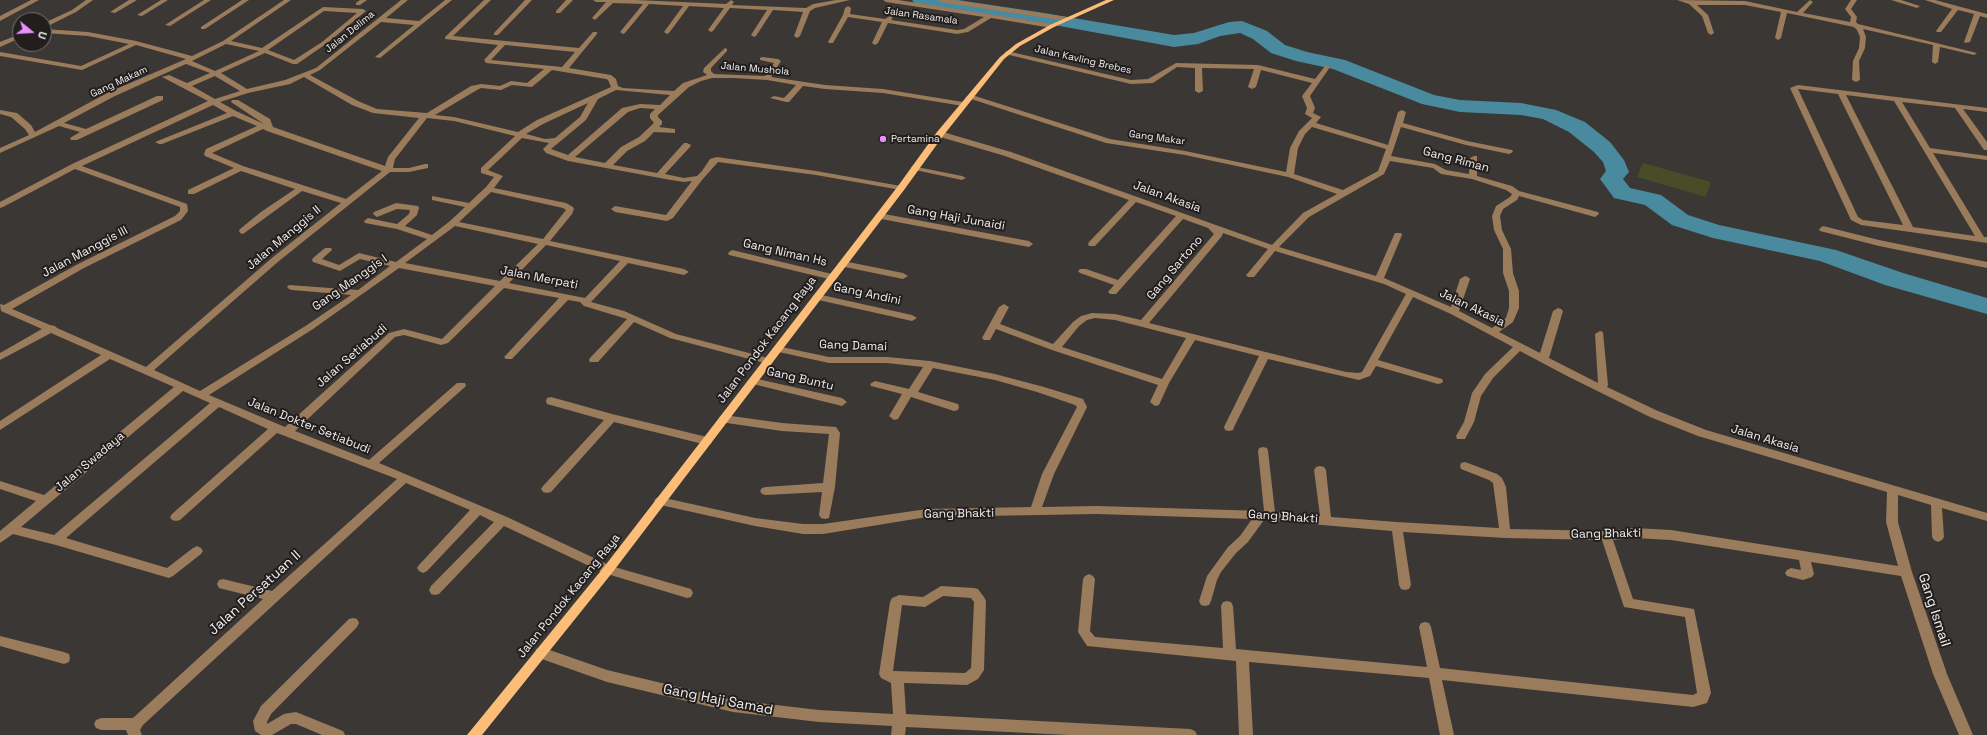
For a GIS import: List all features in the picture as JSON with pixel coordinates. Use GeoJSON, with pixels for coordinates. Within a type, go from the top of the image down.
{"type":"FeatureCollection","features":[{"type":"Feature","properties":{"kind":"main road","name":"Jalan Pondok Kacang Raya"},"geometry":{"type":"LineString","coordinates":[[474,735],[608,570],[901,188],[963,104],[1007,53],[1054,25],[1111,0]]}},
{"type":"Feature","properties":{"kind":"street"},"geometry":{"type":"LineString","coordinates":[[0,19],[36,0]]}},
{"type":"Feature","properties":{"kind":"street"},"geometry":{"type":"LineString","coordinates":[[52,22],[74,11],[90,0]]}},
{"type":"Feature","properties":{"kind":"street"},"geometry":{"type":"LineString","coordinates":[[113,12],[134,0]]}},
{"type":"Feature","properties":{"kind":"street"},"geometry":{"type":"LineString","coordinates":[[140,15],[165,0]]}},
{"type":"Feature","properties":{"kind":"street"},"geometry":{"type":"LineString","coordinates":[[168,25],[208,0]]}},
{"type":"Feature","properties":{"kind":"street"},"geometry":{"type":"LineString","coordinates":[[203,28],[246,0]]}},
{"type":"Feature","properties":{"kind":"street","name":"Gang Makam"},"geometry":{"type":"LineString","coordinates":[[0,151],[59,124],[112,94],[189,60],[225,42],[288,0]]}},
{"type":"Feature","properties":{"kind":"street","name":"Jalan Delima"},"geometry":{"type":"LineString","coordinates":[[0,205],[74,166],[213,102],[246,91],[282,83],[305,75],[329,61],[405,0]]}},
{"type":"Feature","properties":{"kind":"street"},"geometry":{"type":"LineString","coordinates":[[378,57],[449,0]]}},
{"type":"Feature","properties":{"kind":"street"},"geometry":{"type":"LineString","coordinates":[[488,0],[447,38],[580,50]]}},
{"type":"Feature","properties":{"kind":"street"},"geometry":{"type":"LineString","coordinates":[[496,34],[529,0]]}},
{"type":"Feature","properties":{"kind":"street"},"geometry":{"type":"LineString","coordinates":[[558,12],[570,0]]}},
{"type":"Feature","properties":{"kind":"street"},"geometry":{"type":"LineString","coordinates":[[596,0],[807,10]]}},
{"type":"Feature","properties":{"kind":"street"},"geometry":{"type":"LineString","coordinates":[[712,30],[732,0]]}},
{"type":"Feature","properties":{"kind":"street"},"geometry":{"type":"LineString","coordinates":[[796,36],[807,10],[813,6],[848,0],[846,15],[831,42]]}},
{"type":"Feature","properties":{"kind":"street"},"geometry":{"type":"LineString","coordinates":[[886,0],[1054,25]]}},
{"type":"Feature","properties":{"kind":"street"},"geometry":{"type":"LineString","coordinates":[[945,0],[1066,19]]}},
{"type":"Feature","properties":{"kind":"street"},"geometry":{"type":"LineString","coordinates":[[993,8],[995,0]]}},
{"type":"Feature","properties":{"kind":"street"},"geometry":{"type":"LineString","coordinates":[[1680,0],[1691,3],[1739,3],[1856,26],[1974,53]]}},
{"type":"Feature","properties":{"kind":"street"},"geometry":{"type":"LineString","coordinates":[[1854,0],[1848,8],[1854,17],[1852,23],[1860,29],[1863,37],[1862,48],[1856,61],[1856,80]]}},
{"type":"Feature","properties":{"kind":"street"},"geometry":{"type":"LineString","coordinates":[[1894,0],[1917,6]]}},
{"type":"Feature","properties":{"kind":"street"},"geometry":{"type":"LineString","coordinates":[[1928,0],[1987,16]]}},
{"type":"Feature","properties":{"kind":"street"},"geometry":{"type":"LineString","coordinates":[[595,18],[611,1]]}},
{"type":"Feature","properties":{"kind":"street"},"geometry":{"type":"LineString","coordinates":[[318,7],[324,2]]}},
{"type":"Feature","properties":{"kind":"street"},"geometry":{"type":"LineString","coordinates":[[1798,15],[1810,2]]}},
{"type":"Feature","properties":{"kind":"street"},"geometry":{"type":"LineString","coordinates":[[623,32],[647,3]]}},
{"type":"Feature","properties":{"kind":"street"},"geometry":{"type":"LineString","coordinates":[[1691,3],[1704,15],[1711,33]]}},
{"type":"Feature","properties":{"kind":"street"},"geometry":{"type":"LineString","coordinates":[[667,32],[687,5]]}},
{"type":"Feature","properties":{"kind":"street"},"geometry":{"type":"LineString","coordinates":[[1939,31],[1956,8]]}},
{"type":"Feature","properties":{"kind":"street"},"geometry":{"type":"LineString","coordinates":[[187,86],[264,51],[322,9],[363,11],[324,43],[295,63],[264,51],[225,42]]}},
{"type":"Feature","properties":{"kind":"street"},"geometry":{"type":"LineString","coordinates":[[754,35],[771,9]]}},
{"type":"Feature","properties":{"kind":"street"},"geometry":{"type":"LineString","coordinates":[[1778,38],[1784,12]]}},
{"type":"Feature","properties":{"kind":"street"},"geometry":{"type":"LineString","coordinates":[[1967,42],[1977,14]]}},
{"type":"Feature","properties":{"kind":"street","name":"Jalan Rasamala"},"geometry":{"type":"LineString","coordinates":[[846,15],[888,20],[960,32],[976,26],[990,16]]}},
{"type":"Feature","properties":{"kind":"street"},"geometry":{"type":"LineString","coordinates":[[380,20],[420,22]]}},
{"type":"Feature","properties":{"kind":"street"},"geometry":{"type":"LineString","coordinates":[[875,43],[888,20]]}},
{"type":"Feature","properties":{"kind":"street"},"geometry":{"type":"LineString","coordinates":[[52,32],[88,34],[136,43],[189,60],[246,91]]}},
{"type":"Feature","properties":{"kind":"street"},"geometry":{"type":"LineString","coordinates":[[564,69],[579,54],[580,50],[595,34]]}},
{"type":"Feature","properties":{"kind":"street"},"geometry":{"type":"LineString","coordinates":[[0,45],[12,40]]}},
{"type":"Feature","properties":{"kind":"street"},"geometry":{"type":"LineString","coordinates":[[0,54],[82,68],[136,43]]}},
{"type":"Feature","properties":{"kind":"street"},"geometry":{"type":"LineString","coordinates":[[502,44],[487,60],[488,62],[564,69],[608,77],[612,79],[612,84],[615,88]]}},
{"type":"Feature","properties":{"kind":"street"},"geometry":{"type":"LineString","coordinates":[[1935,62],[1937,44]]}},
{"type":"Feature","properties":{"kind":"street"},"geometry":{"type":"LineString","coordinates":[[712,76],[707,72],[707,68],[725,50]]}},
{"type":"Feature","properties":{"kind":"street","name":"Jalan Kavling Brebes"},"geometry":{"type":"LineString","coordinates":[[1007,53],[1131,82],[1150,81],[1176,65],[1258,67],[1317,82]]}},
{"type":"Feature","properties":{"kind":"street"},"geometry":{"type":"LineString","coordinates":[[762,59],[778,61],[767,78]]}},
{"type":"Feature","properties":{"kind":"street"},"geometry":{"type":"LineString","coordinates":[[1198,66],[1199,91]]}},
{"type":"Feature","properties":{"kind":"street"},"geometry":{"type":"LineString","coordinates":[[1252,87],[1258,67]]}},
{"type":"Feature","properties":{"kind":"street"},"geometry":{"type":"LineString","coordinates":[[1290,175],[1294,148],[1302,133],[1317,117],[1310,114],[1311,108],[1306,96],[1327,67]]}},
{"type":"Feature","properties":{"kind":"street","name":"Jalan Manggis II"},"geometry":{"type":"LineString","coordinates":[[147,371],[276,259],[388,170],[391,159],[417,124],[428,115],[474,88],[481,86],[501,88],[511,83],[529,85],[550,68]]}},
{"type":"Feature","properties":{"kind":"street"},"geometry":{"type":"LineString","coordinates":[[305,75],[355,103],[376,111],[428,115],[454,119],[545,141],[556,140]]}},
{"type":"Feature","properties":{"kind":"street","name":"Jalan Mushola"},"geometry":{"type":"LineString","coordinates":[[662,107],[686,85],[712,76],[767,78],[825,87],[883,91],[963,104]]}},
{"type":"Feature","properties":{"kind":"street"},"geometry":{"type":"LineString","coordinates":[[166,77],[187,86],[232,112],[267,128],[388,170],[409,170],[425,166]]}},
{"type":"Feature","properties":{"kind":"street"},"geometry":{"type":"LineString","coordinates":[[774,98],[786,100],[801,83]]}},
{"type":"Feature","properties":{"kind":"street"},"geometry":{"type":"LineString","coordinates":[[1984,239],[1861,222],[1854,218],[1794,88],[1798,87],[1987,110]]}},
{"type":"Feature","properties":{"kind":"street"},"geometry":{"type":"LineString","coordinates":[[521,134],[540,122],[615,88],[633,91],[676,93]]}},
{"type":"Feature","properties":{"kind":"street"},"geometry":{"type":"LineString","coordinates":[[1841,92],[1909,228]]}},
{"type":"Feature","properties":{"kind":"street"},"geometry":{"type":"LineString","coordinates":[[595,97],[583,118],[556,140],[547,149],[549,151],[571,159],[659,176],[684,180],[699,178]]}},
{"type":"Feature","properties":{"kind":"street","name":"Gang Makar"},"geometry":{"type":"LineString","coordinates":[[970,97],[1109,141],[1185,152],[1290,175],[1343,193]]}},
{"type":"Feature","properties":{"kind":"street"},"geometry":{"type":"LineString","coordinates":[[74,138],[160,98]]}},
{"type":"Feature","properties":{"kind":"street"},"geometry":{"type":"LineString","coordinates":[[1897,99],[1984,239]]}},
{"type":"Feature","properties":{"kind":"street"},"geometry":{"type":"LineString","coordinates":[[235,102],[267,121],[267,128]]}},
{"type":"Feature","properties":{"kind":"street"},"geometry":{"type":"LineString","coordinates":[[571,159],[572,155],[625,110],[640,106],[662,107]]}},
{"type":"Feature","properties":{"kind":"street"},"geometry":{"type":"LineString","coordinates":[[607,166],[624,149],[642,139],[658,124],[658,120],[654,118],[654,114],[662,107]]}},
{"type":"Feature","properties":{"kind":"street"},"geometry":{"type":"LineString","coordinates":[[1958,107],[1987,148]]}},
{"type":"Feature","properties":{"kind":"street"},"geometry":{"type":"LineString","coordinates":[[0,112],[14,115],[28,127],[34,136]]}},
{"type":"Feature","properties":{"kind":"street"},"geometry":{"type":"LineString","coordinates":[[159,142],[232,112]]}},
{"type":"Feature","properties":{"kind":"street"},"geometry":{"type":"LineString","coordinates":[[1251,275],[1272,248],[1306,215],[1381,172],[1391,148],[1402,112]]}},
{"type":"Feature","properties":{"kind":"street"},"geometry":{"type":"LineString","coordinates":[[59,124],[87,132]]}},
{"type":"Feature","properties":{"kind":"street"},"geometry":{"type":"LineString","coordinates":[[1311,124],[1391,148]]}},
{"type":"Feature","properties":{"kind":"street"},"geometry":{"type":"LineString","coordinates":[[1398,124],[1466,143],[1508,152]]}},
{"type":"Feature","properties":{"kind":"street"},"geometry":{"type":"LineString","coordinates":[[267,128],[208,151],[208,154],[210,157],[240,168],[348,202]]}},
{"type":"Feature","properties":{"kind":"street"},"geometry":{"type":"LineString","coordinates":[[652,129],[672,131]]}},
{"type":"Feature","properties":{"kind":"street","name":"Gang Manggis I"},"geometry":{"type":"LineString","coordinates":[[201,395],[310,327],[360,293],[453,223],[489,189],[499,175],[486,172],[484,170],[521,134]]}},
{"type":"Feature","properties":{"kind":"street","name":"Jalan Akasia"},"geometry":{"type":"LineString","coordinates":[[940,134],[1008,154],[1272,248],[1379,280],[1454,312],[1544,360],[1654,414],[1702,433],[1987,517]]}},
{"type":"Feature","properties":{"kind":"street"},"geometry":{"type":"LineString","coordinates":[[659,176],[687,145]]}},
{"type":"Feature","properties":{"kind":"street"},"geometry":{"type":"LineString","coordinates":[[1928,150],[1987,158]]}},
{"type":"Feature","properties":{"kind":"street","name":"Gang Riman"},"geometry":{"type":"LineString","coordinates":[[1387,158],[1435,166],[1447,173],[1473,177],[1509,188],[1516,193],[1595,214]]}},
{"type":"Feature","properties":{"kind":"street"},"geometry":{"type":"LineString","coordinates":[[1473,177],[1474,158]]}},
{"type":"Feature","properties":{"kind":"street"},"geometry":{"type":"LineString","coordinates":[[615,209],[667,218],[713,162],[723,159],[901,188]]}},
{"type":"Feature","properties":{"kind":"street","name":"Jalan Manggis III"},"geometry":{"type":"LineString","coordinates":[[2,308],[178,218],[184,211],[184,206],[74,166]]}},
{"type":"Feature","properties":{"kind":"street"},"geometry":{"type":"LineString","coordinates":[[191,192],[240,168]]}},
{"type":"Feature","properties":{"kind":"street"},"geometry":{"type":"LineString","coordinates":[[915,168],[962,178]]}},
{"type":"Feature","properties":{"kind":"street"},"geometry":{"type":"LineString","coordinates":[[243,231],[264,214],[302,188]]}},
{"type":"Feature","properties":{"kind":"street"},"geometry":{"type":"LineString","coordinates":[[489,189],[566,206],[570,209],[568,214],[545,242],[501,284]]}},
{"type":"Feature","properties":{"kind":"street"},"geometry":{"type":"LineString","coordinates":[[1493,332],[1510,320],[1514,308],[1514,291],[1508,273],[1508,249],[1498,230],[1496,216],[1499,208],[1514,198],[1516,193]]}},
{"type":"Feature","properties":{"kind":"street"},"geometry":{"type":"LineString","coordinates":[[435,198],[471,206]]}},
{"type":"Feature","properties":{"kind":"street"},"geometry":{"type":"LineString","coordinates":[[1092,244],[1134,200]]}},
{"type":"Feature","properties":{"kind":"street"},"geometry":{"type":"LineString","coordinates":[[377,214],[396,206],[415,208],[413,216],[398,228]]}},
{"type":"Feature","properties":{"kind":"street","name":"Gang Haji Junaidi"},"geometry":{"type":"LineString","coordinates":[[879,216],[1029,244]]}},
{"type":"Feature","properties":{"kind":"street"},"geometry":{"type":"LineString","coordinates":[[1113,292],[1181,216]]}},
{"type":"Feature","properties":{"kind":"street"},"geometry":{"type":"LineString","coordinates":[[368,221],[434,238]]}},
{"type":"Feature","properties":{"kind":"street"},"geometry":{"type":"LineString","coordinates":[[453,223],[684,272]]}},
{"type":"Feature","properties":{"kind":"street","name":"Gang Sartono"},"geometry":{"type":"LineString","coordinates":[[1142,325],[1219,234],[1211,227]]}},
{"type":"Feature","properties":{"kind":"street"},"geometry":{"type":"LineString","coordinates":[[1823,229],[1879,243],[1987,265]]}},
{"type":"Feature","properties":{"kind":"street"},"geometry":{"type":"LineString","coordinates":[[1379,280],[1398,235]]}},
{"type":"Feature","properties":{"kind":"street","name":"Jalan Merpati"},"geometry":{"type":"LineString","coordinates":[[328,250],[316,260],[340,268],[359,256],[399,265],[566,296],[587,301],[587,304],[620,313],[673,336],[768,361]]}},
{"type":"Feature","properties":{"kind":"street","name":"Gang Niman Hs"},"geometry":{"type":"LineString","coordinates":[[732,253],[833,276]]}},
{"type":"Feature","properties":{"kind":"street"},"geometry":{"type":"LineString","coordinates":[[587,301],[626,260]]}},
{"type":"Feature","properties":{"kind":"street"},"geometry":{"type":"LineString","coordinates":[[843,264],[903,276]]}},
{"type":"Feature","properties":{"kind":"street"},"geometry":{"type":"LineString","coordinates":[[1084,271],[1120,284]]}},
{"type":"Feature","properties":{"kind":"street"},"geometry":{"type":"LineString","coordinates":[[1454,312],[1465,279]]}},
{"type":"Feature","properties":{"kind":"street","name":"Jalan Setiabudi"},"geometry":{"type":"LineString","coordinates":[[287,432],[392,335],[404,332],[441,342],[445,341],[501,284]]}},
{"type":"Feature","properties":{"kind":"street"},"geometry":{"type":"LineString","coordinates":[[292,287],[360,293]]}},
{"type":"Feature","properties":{"kind":"street"},"geometry":{"type":"LineString","coordinates":[[1055,348],[1076,324],[1084,318],[1095,315],[1115,318],[1191,338],[1359,377],[1366,374],[1410,293]]}},
{"type":"Feature","properties":{"kind":"street"},"geometry":{"type":"LineString","coordinates":[[509,357],[566,296]]}},
{"type":"Feature","properties":{"kind":"street","name":"Gang Andini"},"geometry":{"type":"LineString","coordinates":[[817,297],[912,318]]}},
{"type":"Feature","properties":{"kind":"street"},"geometry":{"type":"LineString","coordinates":[[987,338],[1004,307]]}},
{"type":"Feature","properties":{"kind":"street","name":"Jalan Dokter Setiabudi"},"geometry":{"type":"LineString","coordinates":[[2,308],[52,328],[181,387],[276,428],[405,478],[478,509],[608,570],[687,593]]}},
{"type":"Feature","properties":{"kind":"street"},"geometry":{"type":"LineString","coordinates":[[1544,360],[1558,311]]}},
{"type":"Feature","properties":{"kind":"street"},"geometry":{"type":"LineString","coordinates":[[594,360],[632,319]]}},
{"type":"Feature","properties":{"kind":"street"},"geometry":{"type":"LineString","coordinates":[[994,325],[1055,348],[1164,383]]}},
{"type":"Feature","properties":{"kind":"street"},"geometry":{"type":"LineString","coordinates":[[0,357],[52,328]]}},
{"type":"Feature","properties":{"kind":"street"},"geometry":{"type":"LineString","coordinates":[[1600,334],[1603,385],[1601,388]]}},
{"type":"Feature","properties":{"kind":"street"},"geometry":{"type":"LineString","coordinates":[[1155,402],[1164,383],[1191,338]]}},
{"type":"Feature","properties":{"kind":"street"},"geometry":{"type":"LineString","coordinates":[[1460,436],[1469,422],[1476,396],[1489,376],[1519,347]]}},
{"type":"Feature","properties":{"kind":"street","name":"Gang Damai"},"geometry":{"type":"LineString","coordinates":[[777,349],[829,360],[887,360],[930,364],[1002,379],[1040,389],[1078,402],[1082,407],[1048,474],[1035,511]]}},
{"type":"Feature","properties":{"kind":"street"},"geometry":{"type":"LineString","coordinates":[[0,426],[110,354]]}},
{"type":"Feature","properties":{"kind":"street"},"geometry":{"type":"LineString","coordinates":[[1229,427],[1265,354]]}},
{"type":"Feature","properties":{"kind":"street"},"geometry":{"type":"LineString","coordinates":[[1372,362],[1438,381]]}},
{"type":"Feature","properties":{"kind":"street"},"geometry":{"type":"LineString","coordinates":[[894,416],[906,396],[912,393],[930,364]]}},
{"type":"Feature","properties":{"kind":"street","name":"Gang Buntu"},"geometry":{"type":"LineString","coordinates":[[753,381],[842,402]]}},
{"type":"Feature","properties":{"kind":"street"},"geometry":{"type":"LineString","coordinates":[[875,384],[912,393],[918,397],[954,407]]}},
{"type":"Feature","properties":{"kind":"street"},"geometry":{"type":"LineString","coordinates":[[370,465],[461,385]]}},
{"type":"Feature","properties":{"kind":"street","name":"Jalan Swadaya"},"geometry":{"type":"LineString","coordinates":[[0,538],[181,387]]}},
{"type":"Feature","properties":{"kind":"street"},"geometry":{"type":"LineString","coordinates":[[551,400],[612,418],[707,441]]}},
{"type":"Feature","properties":{"kind":"street"},"geometry":{"type":"LineString","coordinates":[[56,540],[217,403]]}},
{"type":"Feature","properties":{"kind":"street"},"geometry":{"type":"LineString","coordinates":[[547,489],[612,418]]}},
{"type":"Feature","properties":{"kind":"street"},"geometry":{"type":"LineString","coordinates":[[724,419],[782,427],[832,430],[835,433],[825,515]]}},
{"type":"Feature","properties":{"kind":"street"},"geometry":{"type":"LineString","coordinates":[[176,517],[276,428]]}},
{"type":"Feature","properties":{"kind":"street"},"geometry":{"type":"LineString","coordinates":[[1205,601],[1211,579],[1217,569],[1232,550],[1265,515],[1263,451]]}},
{"type":"Feature","properties":{"kind":"street"},"geometry":{"type":"LineString","coordinates":[[1465,466],[1493,477],[1498,481],[1505,533]]}},
{"type":"Feature","properties":{"kind":"street"},"geometry":{"type":"LineString","coordinates":[[1320,470],[1326,520]]}},
{"type":"Feature","properties":{"kind":"street","name":"Jalan Persatuan II"},"geometry":{"type":"LineString","coordinates":[[135,730],[274,597],[405,478]]}},
{"type":"Feature","properties":{"kind":"street"},"geometry":{"type":"LineString","coordinates":[[0,485],[45,500]]}},
{"type":"Feature","properties":{"kind":"street"},"geometry":{"type":"LineString","coordinates":[[766,491],[829,487]]}},
{"type":"Feature","properties":{"kind":"street","name":"Gang Ismail"},"geometry":{"type":"LineString","coordinates":[[1893,490],[1892,522],[1906,572],[1940,674],[1966,735]]}},
{"type":"Feature","properties":{"kind":"street","name":"Gang Bhakti"},"geometry":{"type":"LineString","coordinates":[[660,501],[755,522],[802,529],[823,529],[927,513],[1097,510],[1265,515],[1397,527],[1505,533],[1606,536],[1634,533],[1671,535],[1906,572]]}},
{"type":"Feature","properties":{"kind":"street"},"geometry":{"type":"LineString","coordinates":[[1936,501],[1938,537]]}},
{"type":"Feature","properties":{"kind":"street"},"geometry":{"type":"LineString","coordinates":[[423,568],[478,509]]}},
{"type":"Feature","properties":{"kind":"street"},"geometry":{"type":"LineString","coordinates":[[435,590],[502,520]]}},
{"type":"Feature","properties":{"kind":"street"},"geometry":{"type":"LineString","coordinates":[[1397,527],[1405,585]]}},
{"type":"Feature","properties":{"kind":"street"},"geometry":{"type":"LineString","coordinates":[[11,529],[56,540],[169,573],[197,551]]}},
{"type":"Feature","properties":{"kind":"street"},"geometry":{"type":"LineString","coordinates":[[1089,579],[1084,632],[1092,642],[1435,673],[1693,701],[1702,699],[1704,693],[1690,613],[1628,603],[1606,536]]}},
{"type":"Feature","properties":{"kind":"street"},"geometry":{"type":"LineString","coordinates":[[1790,573],[1803,575],[1808,574],[1804,556]]}},
{"type":"Feature","properties":{"kind":"street"},"geometry":{"type":"LineString","coordinates":[[223,584],[274,597]]}},
{"type":"Feature","properties":{"kind":"street"},"geometry":{"type":"LineString","coordinates":[[941,591],[974,593],[980,601],[977,670],[973,675],[967,679],[897,677],[890,677],[886,674],[896,602],[899,600],[925,602],[941,591]]}},
{"type":"Feature","properties":{"kind":"street"},"geometry":{"type":"LineString","coordinates":[[1227,606],[1236,655],[1246,735]]}},
{"type":"Feature","properties":{"kind":"street"},"geometry":{"type":"LineString","coordinates":[[338,735],[296,718],[289,718],[266,731],[260,727],[260,721],[266,710],[353,623]]}},
{"type":"Feature","properties":{"kind":"street"},"geometry":{"type":"LineString","coordinates":[[1425,628],[1447,735]]}},
{"type":"Feature","properties":{"kind":"street"},"geometry":{"type":"LineString","coordinates":[[0,641],[64,658]]}},
{"type":"Feature","properties":{"kind":"street","name":"Gang Haji Samad"},"geometry":{"type":"LineString","coordinates":[[541,653],[607,676],[733,706],[819,716],[1190,735]]}},
{"type":"Feature","properties":{"kind":"street"},"geometry":{"type":"LineString","coordinates":[[897,677],[900,720],[898,735]]}},
{"type":"Feature","properties":{"kind":"street"},"geometry":{"type":"LineString","coordinates":[[101,724],[135,730]]}},
{"type":"Feature","properties":{"kind":"green space"},"geometry":{"type":"Polygon","coordinates":[[[1643,163],[1711,182],[1706,197],[1637,177],[1643,163]]]}},
{"type":"Feature","properties":{"kind":"waterway"},"geometry":{"type":"LineString","coordinates":[[921,0],[1038,17],[1174,41],[1198,38],[1213,32],[1229,28],[1242,27],[1260,35],[1278,49],[1303,57],[1338,64],[1367,74],[1396,88],[1429,100],[1460,106],[1521,109],[1549,114],[1577,127],[1602,147],[1613,160],[1618,172],[1611,179],[1622,193],[1653,200],[1680,220],[1713,231],[1827,255],[1894,279],[1987,306]]}},
{"type":"Feature","properties":{"kind":"place","name":"Pertamina"},"geometry":{"type":"Point","coordinates":[883,139]}}]}
